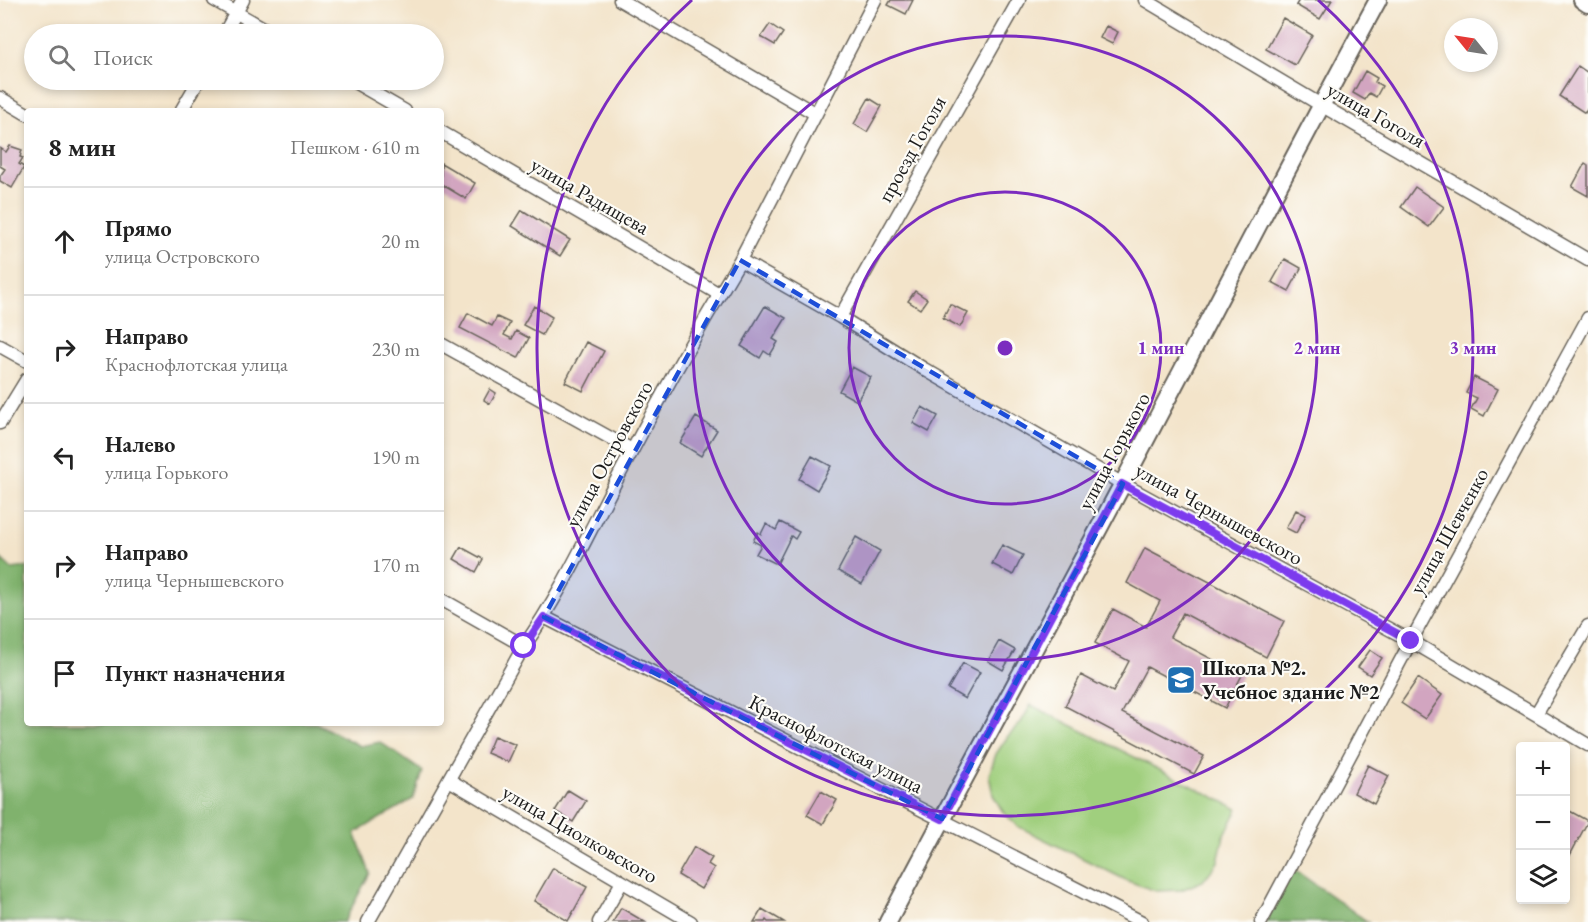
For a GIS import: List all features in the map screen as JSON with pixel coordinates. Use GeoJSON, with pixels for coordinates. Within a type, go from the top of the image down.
{"type":"FeatureCollection","features":[{"type":"Feature","properties":{"kind":"street"},"geometry":{"type":"LineString","coordinates":[[214,0],[255,24]]}},
{"type":"Feature","properties":{"kind":"street"},"geometry":{"type":"LineString","coordinates":[[230,24],[243,0]]}},
{"type":"Feature","properties":{"kind":"street"},"geometry":{"type":"LineString","coordinates":[[620,0],[816,114]]}},
{"type":"Feature","properties":{"kind":"street","name":"улица Островского"},"geometry":{"type":"LineString","coordinates":[[368,922],[524,646],[544,617],[632,450],[740,260],[875,0]]}},
{"type":"Feature","properties":{"kind":"street","name":"проезд Гоголя"},"geometry":{"type":"LineString","coordinates":[[840,317],[1019,0]]}},
{"type":"Feature","properties":{"kind":"street","name":"улица Гоголя"},"geometry":{"type":"LineString","coordinates":[[1145,0],[1588,260]]}},
{"type":"Feature","properties":{"kind":"street","name":"улица Горького"},"geometry":{"type":"LineString","coordinates":[[888,922],[1378,0]]}},
{"type":"Feature","properties":{"kind":"street"},"geometry":{"type":"LineString","coordinates":[[1582,0],[1588,4]]}},
{"type":"Feature","properties":{"kind":"street"},"geometry":{"type":"LineString","coordinates":[[183,108],[193,90]]}},
{"type":"Feature","properties":{"kind":"street"},"geometry":{"type":"LineString","coordinates":[[368,90],[400,108]]}},
{"type":"Feature","properties":{"kind":"street"},"geometry":{"type":"LineString","coordinates":[[0,98],[24,112]]}},
{"type":"Feature","properties":{"kind":"street","name":"улица Радищева"},"geometry":{"type":"LineString","coordinates":[[444,134],[719,294]]}},
{"type":"Feature","properties":{"kind":"street","name":"улица Чернышевского"},"geometry":{"type":"LineString","coordinates":[[740,260],[1122,484],[1411,641],[1588,745]]}},
{"type":"Feature","properties":{"kind":"street","name":"улица Шевченко"},"geometry":{"type":"LineString","coordinates":[[1261,922],[1411,641],[1588,318]]}},
{"type":"Feature","properties":{"kind":"street"},"geometry":{"type":"LineString","coordinates":[[0,346],[24,359]]}},
{"type":"Feature","properties":{"kind":"street"},"geometry":{"type":"LineString","coordinates":[[444,346],[632,450]]}},
{"type":"Feature","properties":{"kind":"street"},"geometry":{"type":"LineString","coordinates":[[0,423],[24,383]]}},
{"type":"Feature","properties":{"kind":"street"},"geometry":{"type":"LineString","coordinates":[[444,601],[524,646]]}},
{"type":"Feature","properties":{"kind":"street","name":"Краснофлотская улица"},"geometry":{"type":"LineString","coordinates":[[544,617],[1142,922]]}},
{"type":"Feature","properties":{"kind":"street"},"geometry":{"type":"LineString","coordinates":[[1536,714],[1588,626]]}},
{"type":"Feature","properties":{"kind":"street","name":"улица Циолковского"},"geometry":{"type":"LineString","coordinates":[[449,780],[691,922]]}},
{"type":"Feature","properties":{"kind":"street"},"geometry":{"type":"LineString","coordinates":[[599,922],[622,882]]}},
{"type":"Feature","properties":{"kind":"highlighted area"},"geometry":{"type":"Polygon","coordinates":[[[740,260],[1123,484],[942,819],[544,617],[740,260]]]}},
{"type":"Feature","properties":{"kind":"green space"},"geometry":{"type":"Polygon","coordinates":[[[0,558],[12,569],[24,567],[24,726],[322,726],[360,746],[380,742],[422,771],[413,799],[355,833],[370,873],[344,922],[0,922],[0,558]]]}},
{"type":"Feature","properties":{"kind":"green space"},"geometry":{"type":"Polygon","coordinates":[[[1031,705],[1238,809],[1224,836],[1218,862],[1203,881],[1181,890],[1156,891],[1128,881],[1017,826],[1003,812],[993,795],[989,775],[996,754],[1008,736],[1020,724],[1031,705]]]}},
{"type":"Feature","properties":{"kind":"green space"},"geometry":{"type":"Polygon","coordinates":[[[1292,868],[1368,922],[1265,922],[1292,868]]]}},
{"type":"Feature","properties":{"kind":"building"},"geometry":{"type":"Polygon","coordinates":[[[891,0],[913,0],[906,14],[888,5],[891,0]]]}},
{"type":"Feature","properties":{"kind":"building"},"geometry":{"type":"Polygon","coordinates":[[[1299,0],[1332,0],[1320,19],[1296,5],[1299,0]]]}},
{"type":"Feature","properties":{"kind":"building"},"geometry":{"type":"Polygon","coordinates":[[[1283,18],[1312,35],[1295,65],[1266,49],[1283,18]]]}},
{"type":"Feature","properties":{"kind":"building"},"geometry":{"type":"Polygon","coordinates":[[[770,24],[783,33],[775,45],[761,37],[770,24]]]}},
{"type":"Feature","properties":{"kind":"building"},"geometry":{"type":"Polygon","coordinates":[[[1106,26],[1118,32],[1112,44],[1100,38],[1106,26]]]}},
{"type":"Feature","properties":{"kind":"building"},"geometry":{"type":"Polygon","coordinates":[[[1578,66],[1588,73],[1588,108],[1585,113],[1559,96],[1578,66]]]}},
{"type":"Feature","properties":{"kind":"building"},"geometry":{"type":"Polygon","coordinates":[[[1365,71],[1377,78],[1375,82],[1382,86],[1376,97],[1369,93],[1365,100],[1353,93],[1365,71]]]}},
{"type":"Feature","properties":{"kind":"building"},"geometry":{"type":"Polygon","coordinates":[[[869,98],[882,106],[867,132],[854,124],[869,98]]]}},
{"type":"Feature","properties":{"kind":"building"},"geometry":{"type":"Polygon","coordinates":[[[10,146],[22,150],[20,157],[23,158],[19,164],[24,167],[12,188],[0,181],[0,176],[5,169],[0,166],[0,148],[6,152],[10,146]]]}},
{"type":"Feature","properties":{"kind":"building"},"geometry":{"type":"Polygon","coordinates":[[[1585,163],[1588,165],[1588,196],[1572,187],[1585,163]]]}},
{"type":"Feature","properties":{"kind":"building"},"geometry":{"type":"Polygon","coordinates":[[[444,165],[475,183],[466,199],[444,186],[444,165]]]}},
{"type":"Feature","properties":{"kind":"building"},"geometry":{"type":"Polygon","coordinates":[[[1415,187],[1444,207],[1429,227],[1401,207],[1415,187]]]}},
{"type":"Feature","properties":{"kind":"building"},"geometry":{"type":"Polygon","coordinates":[[[522,210],[570,240],[560,256],[512,226],[522,210]]]}},
{"type":"Feature","properties":{"kind":"building"},"geometry":{"type":"Polygon","coordinates":[[[1285,259],[1301,268],[1289,291],[1272,282],[1285,259]]]}},
{"type":"Feature","properties":{"kind":"building"},"geometry":{"type":"Polygon","coordinates":[[[915,291],[927,299],[920,309],[908,301],[915,291]]]}},
{"type":"Feature","properties":{"kind":"building"},"geometry":{"type":"Polygon","coordinates":[[[950,304],[968,313],[960,327],[943,318],[950,304]]]}},
{"type":"Feature","properties":{"kind":"building"},"geometry":{"type":"Polygon","coordinates":[[[534,306],[552,317],[542,335],[523,325],[534,306]]]}},
{"type":"Feature","properties":{"kind":"building"},"geometry":{"type":"Polygon","coordinates":[[[765,306],[786,318],[773,339],[778,342],[770,355],[764,351],[760,358],[741,346],[765,306]]]}},
{"type":"Feature","properties":{"kind":"building"},"geometry":{"type":"Polygon","coordinates":[[[468,313],[492,326],[497,317],[510,323],[504,335],[512,339],[516,331],[529,338],[518,358],[460,328],[468,313]]]}},
{"type":"Feature","properties":{"kind":"building"},"geometry":{"type":"Polygon","coordinates":[[[586,342],[604,351],[583,391],[565,382],[586,342]]]}},
{"type":"Feature","properties":{"kind":"building"},"geometry":{"type":"Polygon","coordinates":[[[852,367],[871,377],[857,401],[839,391],[852,367]]]}},
{"type":"Feature","properties":{"kind":"building"},"geometry":{"type":"Polygon","coordinates":[[[1474,377],[1498,389],[1484,416],[1471,409],[1477,398],[1466,393],[1474,377]]]}},
{"type":"Feature","properties":{"kind":"building"},"geometry":{"type":"Polygon","coordinates":[[[490,389],[496,393],[490,404],[484,400],[490,389]]]}},
{"type":"Feature","properties":{"kind":"building"},"geometry":{"type":"Polygon","coordinates":[[[922,407],[938,416],[929,432],[913,423],[922,407]]]}},
{"type":"Feature","properties":{"kind":"building"},"geometry":{"type":"Polygon","coordinates":[[[696,417],[717,430],[701,456],[680,443],[696,417]]]}},
{"type":"Feature","properties":{"kind":"building"},"geometry":{"type":"Polygon","coordinates":[[[812,456],[831,466],[817,490],[799,479],[812,456]]]}},
{"type":"Feature","properties":{"kind":"building"},"geometry":{"type":"Polygon","coordinates":[[[1296,510],[1306,515],[1296,533],[1286,528],[1296,510]]]}},
{"type":"Feature","properties":{"kind":"building"},"geometry":{"type":"Polygon","coordinates":[[[780,522],[799,532],[795,539],[791,536],[777,564],[756,554],[761,545],[753,541],[758,532],[761,534],[766,524],[776,530],[780,522]]]}},
{"type":"Feature","properties":{"kind":"building"},"geometry":{"type":"Polygon","coordinates":[[[856,537],[880,551],[862,584],[838,571],[856,537]]]}},
{"type":"Feature","properties":{"kind":"building"},"geometry":{"type":"Polygon","coordinates":[[[1002,545],[1023,555],[1013,575],[992,564],[1002,545]]]}},
{"type":"Feature","properties":{"kind":"building"},"geometry":{"type":"Polygon","coordinates":[[[461,547],[483,559],[476,572],[454,559],[461,547]]]}},
{"type":"Feature","properties":{"kind":"building"},"geometry":{"type":"Polygon","coordinates":[[[1145,548],[1284,621],[1266,657],[1183,613],[1170,637],[1242,675],[1225,708],[1147,667],[1122,713],[1204,756],[1194,774],[1065,706],[1081,675],[1113,692],[1129,661],[1095,643],[1113,609],[1146,627],[1160,601],[1127,583],[1145,548]]]}},
{"type":"Feature","properties":{"kind":"building"},"geometry":{"type":"Polygon","coordinates":[[[999,641],[1015,650],[1003,670],[988,661],[999,641]]]}},
{"type":"Feature","properties":{"kind":"building"},"geometry":{"type":"Polygon","coordinates":[[[1370,650],[1382,658],[1370,675],[1358,667],[1370,650]]]}},
{"type":"Feature","properties":{"kind":"building"},"geometry":{"type":"Polygon","coordinates":[[[963,663],[980,672],[965,699],[948,689],[963,663]]]}},
{"type":"Feature","properties":{"kind":"building"},"geometry":{"type":"Polygon","coordinates":[[[1418,678],[1442,695],[1425,719],[1401,703],[1418,678]]]}},
{"type":"Feature","properties":{"kind":"building"},"geometry":{"type":"Polygon","coordinates":[[[494,736],[516,745],[508,762],[487,753],[494,736]]]}},
{"type":"Feature","properties":{"kind":"building"},"geometry":{"type":"Polygon","coordinates":[[[1368,765],[1389,776],[1374,804],[1354,793],[1368,765]]]}},
{"type":"Feature","properties":{"kind":"building"},"geometry":{"type":"Polygon","coordinates":[[[568,790],[586,801],[573,822],[555,811],[568,790]]]}},
{"type":"Feature","properties":{"kind":"building"},"geometry":{"type":"Polygon","coordinates":[[[821,791],[837,800],[823,824],[807,815],[821,791]]]}},
{"type":"Feature","properties":{"kind":"building"},"geometry":{"type":"Polygon","coordinates":[[[1570,811],[1588,821],[1570,855],[1570,811]]]}},
{"type":"Feature","properties":{"kind":"building"},"geometry":{"type":"Polygon","coordinates":[[[694,847],[712,858],[708,864],[714,868],[701,889],[678,875],[694,847]]]}},
{"type":"Feature","properties":{"kind":"building"},"geometry":{"type":"Polygon","coordinates":[[[553,868],[587,887],[568,921],[534,901],[553,868]]]}},
{"type":"Feature","properties":{"kind":"building"},"geometry":{"type":"Polygon","coordinates":[[[621,908],[645,922],[613,922],[621,908]]]}},
{"type":"Feature","properties":{"kind":"building"},"geometry":{"type":"Polygon","coordinates":[[[762,909],[784,922],[766,920],[765,922],[754,922],[762,909]]]}},
{"type":"Feature","properties":{"kind":"place","name":"Школа №2. Учебное здание №2"},"geometry":{"type":"Point","coordinates":[1181,680]}},
{"type":"Feature","properties":{"kind":"route"},"geometry":{"type":"LineString","coordinates":[[524,646],[544,617],[942,819],[1122,484],[1411,641]]}}]}
